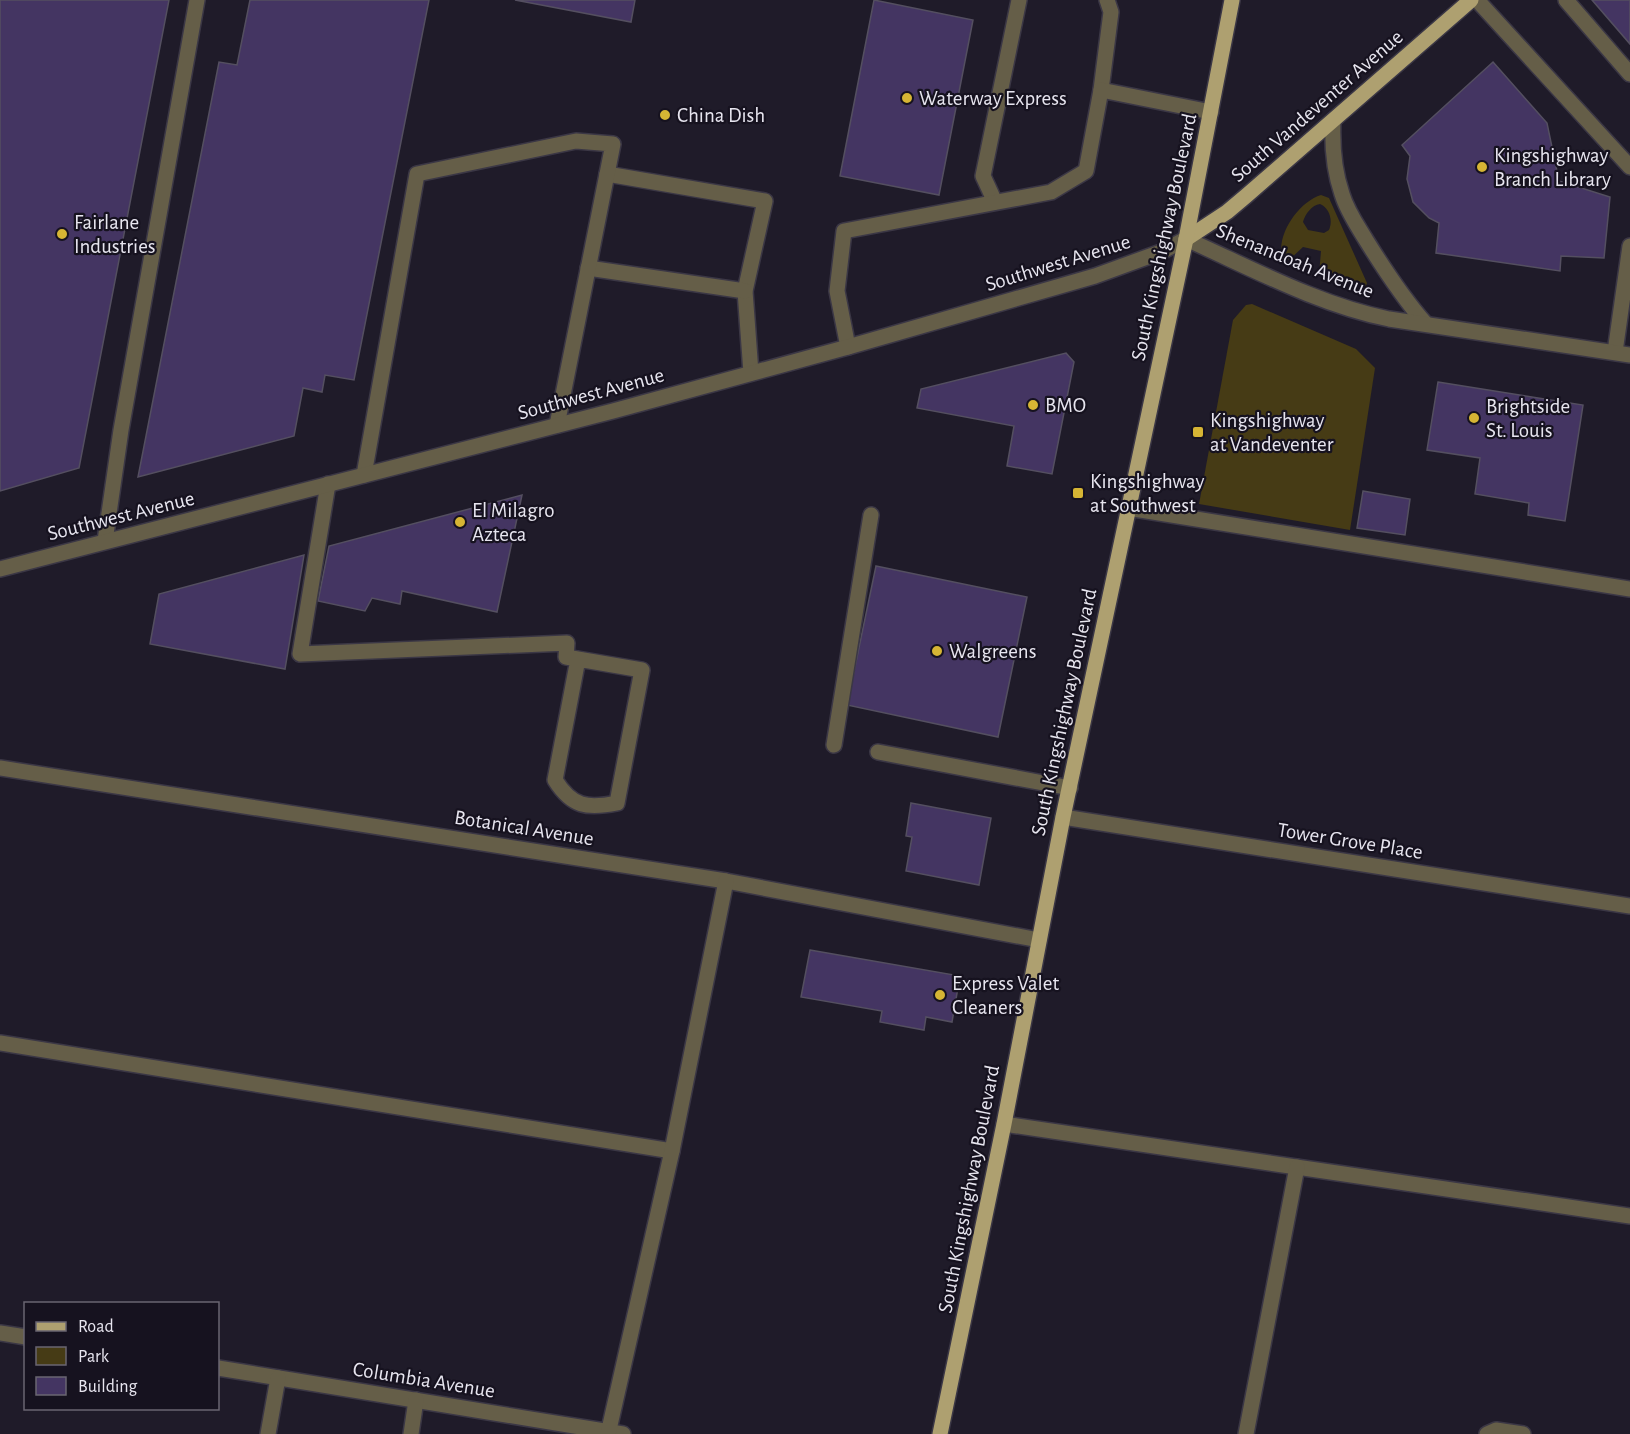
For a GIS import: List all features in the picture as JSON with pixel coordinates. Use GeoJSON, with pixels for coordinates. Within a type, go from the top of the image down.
{"type":"FeatureCollection","features":[{"type":"Feature","properties":{"kind":"main road","name":"South Kingshighway Boulevard"},"geometry":{"type":"LineString","coordinates":[[940,1434],[1004,1124],[1063,817],[1186,239],[1232,0]]}},
{"type":"Feature","properties":{"kind":"main road","name":"South Vandeventer Avenue"},"geometry":{"type":"LineString","coordinates":[[1186,239],[1227,212],[1471,0]]}},
{"type":"Feature","properties":{"kind":"street"},"geometry":{"type":"LineString","coordinates":[[105,541],[121,430],[196,0]]}},
{"type":"Feature","properties":{"kind":"street"},"geometry":{"type":"LineString","coordinates":[[994,202],[983,176],[1019,0]]}},
{"type":"Feature","properties":{"kind":"street"},"geometry":{"type":"LineString","coordinates":[[848,347],[837,291],[844,231],[1051,192],[1086,171],[1112,12],[1107,0]]}},
{"type":"Feature","properties":{"kind":"street"},"geometry":{"type":"LineString","coordinates":[[1477,0],[1630,167]]}},
{"type":"Feature","properties":{"kind":"street"},"geometry":{"type":"LineString","coordinates":[[1566,0],[1630,74]]}},
{"type":"Feature","properties":{"kind":"street"},"geometry":{"type":"LineString","coordinates":[[1101,90],[1211,112]]}},
{"type":"Feature","properties":{"kind":"street","name":"Shenandoah Avenue"},"geometry":{"type":"LineString","coordinates":[[1333,121],[1332,141],[1338,181],[1349,213],[1405,300],[1425,323]]}},
{"type":"Feature","properties":{"kind":"street"},"geometry":{"type":"LineString","coordinates":[[364,475],[417,174],[576,141],[613,144],[557,425]]}},
{"type":"Feature","properties":{"kind":"street"},"geometry":{"type":"LineString","coordinates":[[607,174],[765,201],[745,291],[751,373]]}},
{"type":"Feature","properties":{"kind":"street","name":"Southwest Avenue"},"geometry":{"type":"LineString","coordinates":[[0,569],[848,347],[1095,276],[1161,252],[1186,239]]}},
{"type":"Feature","properties":{"kind":"street","name":"Shenandoah Avenue"},"geometry":{"type":"LineString","coordinates":[[1186,239],[1329,302],[1358,312],[1622,354]]}},
{"type":"Feature","properties":{"kind":"street"},"geometry":{"type":"LineString","coordinates":[[1622,354],[1630,246]]}},
{"type":"Feature","properties":{"kind":"street"},"geometry":{"type":"LineString","coordinates":[[588,268],[745,291]]}},
{"type":"Feature","properties":{"kind":"street"},"geometry":{"type":"LineString","coordinates":[[328,484],[300,654],[567,643],[566,657],[578,659],[642,670],[617,803],[600,807],[580,805],[564,794],[555,780],[578,659]]}},
{"type":"Feature","properties":{"kind":"street"},"geometry":{"type":"LineString","coordinates":[[1128,508],[1630,589]]}},
{"type":"Feature","properties":{"kind":"street"},"geometry":{"type":"LineString","coordinates":[[834,745],[871,515]]}},
{"type":"Feature","properties":{"kind":"street"},"geometry":{"type":"LineString","coordinates":[[878,752],[1070,788]]}},
{"type":"Feature","properties":{"kind":"street","name":"Botanical Avenue"},"geometry":{"type":"LineString","coordinates":[[0,768],[726,881],[1039,940]]}},
{"type":"Feature","properties":{"kind":"street","name":"Tower Grove Place"},"geometry":{"type":"LineString","coordinates":[[1063,817],[1630,906]]}},
{"type":"Feature","properties":{"kind":"street"},"geometry":{"type":"LineString","coordinates":[[613,1433],[726,881]]}},
{"type":"Feature","properties":{"kind":"street"},"geometry":{"type":"LineString","coordinates":[[0,1043],[672,1151]]}},
{"type":"Feature","properties":{"kind":"street"},"geometry":{"type":"LineString","coordinates":[[1004,1124],[1630,1216]]}},
{"type":"Feature","properties":{"kind":"street"},"geometry":{"type":"LineString","coordinates":[[1246,1434],[1297,1167]]}},
{"type":"Feature","properties":{"kind":"street"},"geometry":{"type":"LineString","coordinates":[[0,1333],[24,1337]]}},
{"type":"Feature","properties":{"kind":"street","name":"Columbia Avenue"},"geometry":{"type":"LineString","coordinates":[[219,1368],[613,1433]]}},
{"type":"Feature","properties":{"kind":"street"},"geometry":{"type":"LineString","coordinates":[[268,1434],[278,1378]]}},
{"type":"Feature","properties":{"kind":"street"},"geometry":{"type":"LineString","coordinates":[[411,1434],[416,1400]]}},
{"type":"Feature","properties":{"kind":"street"},"geometry":{"type":"LineString","coordinates":[[1486,1434],[1496,1430],[1523,1434]]}},
{"type":"Feature","properties":{"kind":"green space"},"geometry":{"type":"Polygon","coordinates":[[[1321,195],[1329,198],[1367,283],[1364,291],[1360,293],[1319,275],[1321,251],[1303,247],[1289,260],[1282,255],[1281,246],[1287,228],[1298,211],[1313,198],[1321,195]],[[1317,205],[1307,213],[1303,222],[1308,230],[1324,233],[1329,230],[1330,215],[1323,206],[1317,205]]]}},
{"type":"Feature","properties":{"kind":"green space"},"geometry":{"type":"Polygon","coordinates":[[[1252,304],[1356,349],[1375,368],[1350,530],[1199,504],[1233,320],[1246,305],[1252,304]]]}},
{"type":"Feature","properties":{"kind":"building","name":"Fairlane Industries"},"geometry":{"type":"Polygon","coordinates":[[[0,0],[169,0],[79,468],[0,491],[0,0]]]}},
{"type":"Feature","properties":{"kind":"building"},"geometry":{"type":"Polygon","coordinates":[[[250,0],[429,0],[354,380],[325,375],[322,392],[303,388],[294,436],[138,477],[219,62],[237,65],[250,0]]]}},
{"type":"Feature","properties":{"kind":"building"},"geometry":{"type":"Polygon","coordinates":[[[515,0],[635,0],[631,22],[515,0]]]}},
{"type":"Feature","properties":{"kind":"building","name":"Waterway Express"},"geometry":{"type":"Polygon","coordinates":[[[874,0],[973,20],[939,195],[840,176],[874,0]]]}},
{"type":"Feature","properties":{"kind":"building"},"geometry":{"type":"Polygon","coordinates":[[[1592,0],[1630,0],[1630,44],[1592,0]]]}},
{"type":"Feature","properties":{"kind":"building","name":"Kingshighway Branch Library"},"geometry":{"type":"Polygon","coordinates":[[[1493,62],[1547,123],[1559,181],[1610,197],[1604,258],[1561,256],[1560,271],[1436,253],[1439,223],[1429,218],[1413,202],[1407,179],[1410,156],[1402,145],[1493,62]]]}},
{"type":"Feature","properties":{"kind":"building"},"geometry":{"type":"Polygon","coordinates":[[[1066,353],[1074,362],[1052,474],[1007,466],[1014,426],[917,408],[921,389],[1066,353]]]}},
{"type":"Feature","properties":{"kind":"building"},"geometry":{"type":"Polygon","coordinates":[[[1438,382],[1583,405],[1565,521],[1528,515],[1529,503],[1475,494],[1480,458],[1427,450],[1438,382]]]}},
{"type":"Feature","properties":{"kind":"building"},"geometry":{"type":"Polygon","coordinates":[[[1363,491],[1410,499],[1405,535],[1357,528],[1363,491]]]}},
{"type":"Feature","properties":{"kind":"building"},"geometry":{"type":"Polygon","coordinates":[[[522,495],[497,612],[402,591],[400,604],[372,598],[365,611],[318,601],[329,546],[522,495]]]}},
{"type":"Feature","properties":{"kind":"building"},"geometry":{"type":"Polygon","coordinates":[[[304,555],[285,669],[150,644],[159,594],[304,555]]]}},
{"type":"Feature","properties":{"kind":"building","name":"Walgreens"},"geometry":{"type":"Polygon","coordinates":[[[876,566],[1027,597],[998,737],[847,705],[876,566]]]}},
{"type":"Feature","properties":{"kind":"building"},"geometry":{"type":"Polygon","coordinates":[[[911,803],[991,818],[979,885],[906,871],[912,837],[906,836],[911,803]]]}},
{"type":"Feature","properties":{"kind":"building"},"geometry":{"type":"Polygon","coordinates":[[[810,950],[960,976],[952,1022],[926,1017],[924,1030],[880,1022],[882,1011],[801,997],[810,950]]]}},
{"type":"Feature","properties":{"kind":"place","name":"Waterway Express"},"geometry":{"type":"Point","coordinates":[907,98]}},
{"type":"Feature","properties":{"kind":"place","name":"China Dish"},"geometry":{"type":"Point","coordinates":[665,115]}},
{"type":"Feature","properties":{"kind":"place","name":"Kingshighway Branch Library"},"geometry":{"type":"Point","coordinates":[1482,167]}},
{"type":"Feature","properties":{"kind":"place","name":"Fairlane Industries"},"geometry":{"type":"Point","coordinates":[62,234]}},
{"type":"Feature","properties":{"kind":"place","name":"BMO"},"geometry":{"type":"Point","coordinates":[1033,405]}},
{"type":"Feature","properties":{"kind":"place","name":"Brightside St. Louis"},"geometry":{"type":"Point","coordinates":[1474,418]}},
{"type":"Feature","properties":{"kind":"place","name":"Kingshighway at Vandeventer"},"geometry":{"type":"Point","coordinates":[1198,432]}},
{"type":"Feature","properties":{"kind":"place","name":"Kingshighway at Southwest"},"geometry":{"type":"Point","coordinates":[1078,493]}},
{"type":"Feature","properties":{"kind":"place","name":"El Milagro Azteca"},"geometry":{"type":"Point","coordinates":[460,522]}},
{"type":"Feature","properties":{"kind":"place","name":"Walgreens"},"geometry":{"type":"Point","coordinates":[937,651]}},
{"type":"Feature","properties":{"kind":"place","name":"Express Valet Cleaners"},"geometry":{"type":"Point","coordinates":[940,995]}}]}
